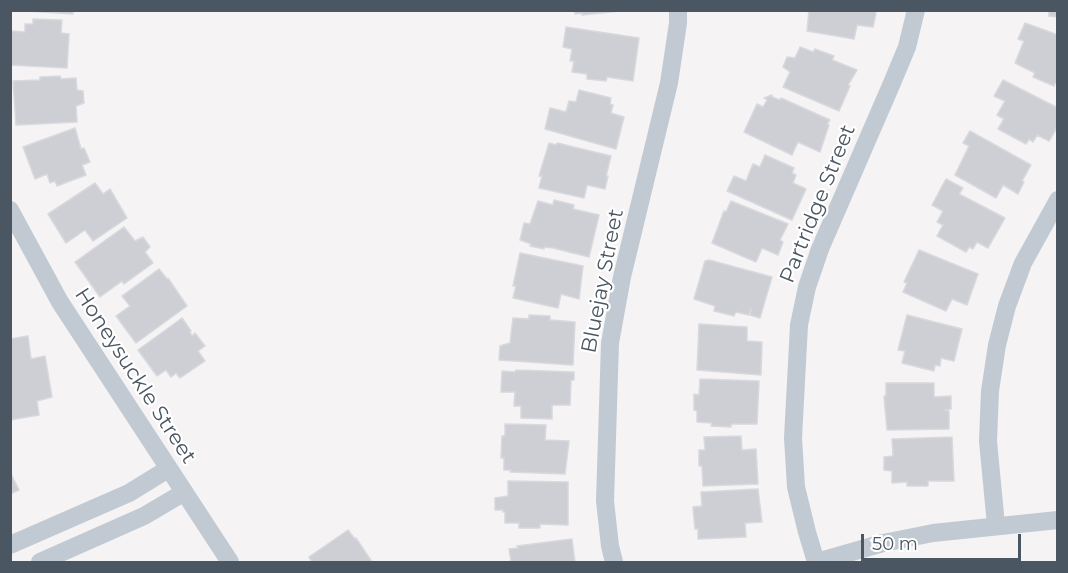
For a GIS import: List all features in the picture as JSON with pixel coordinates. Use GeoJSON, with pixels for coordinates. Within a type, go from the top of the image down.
{"type":"FeatureCollection","features":[{"type":"Feature","properties":{"kind":"street","name":"Bluejay Street"},"geometry":{"type":"LineString","coordinates":[[614,562],[605,501],[610,342],[622,277],[669,83],[678,10]]}},
{"type":"Feature","properties":{"kind":"street","name":"Partridge Street"},"geometry":{"type":"LineString","coordinates":[[817,562],[796,487],[793,438],[799,325],[807,286],[820,249],[903,56],[916,10]]}},
{"type":"Feature","properties":{"kind":"street"},"geometry":{"type":"LineString","coordinates":[[996,525],[988,441],[990,391],[997,345],[1007,306],[1023,263],[1058,200]]}},
{"type":"Feature","properties":{"kind":"street","name":"Honeysuckle Street"},"geometry":{"type":"LineString","coordinates":[[10,210],[60,302],[230,562]]}},
{"type":"Feature","properties":{"kind":"street"},"geometry":{"type":"LineString","coordinates":[[10,545],[129,493],[168,469]]}},
{"type":"Feature","properties":{"kind":"street"},"geometry":{"type":"LineString","coordinates":[[40,562],[144,516],[183,493]]}},
{"type":"Feature","properties":{"kind":"street"},"geometry":{"type":"LineString","coordinates":[[82,514],[95,539]]}},
{"type":"Feature","properties":{"kind":"street"},"geometry":{"type":"LineString","coordinates":[[817,562],[884,543],[933,533],[1058,520]]}},
{"type":"Feature","properties":{"kind":"building"},"geometry":{"type":"Polygon","coordinates":[[[13,10],[73,10],[73,14],[13,10]]]}},
{"type":"Feature","properties":{"kind":"building"},"geometry":{"type":"Polygon","coordinates":[[[575,10],[630,10],[582,15],[582,13],[575,14],[575,10]]]}},
{"type":"Feature","properties":{"kind":"building"},"geometry":{"type":"Polygon","coordinates":[[[809,10],[874,10],[876,13],[873,27],[857,25],[854,39],[807,31],[809,10]]]}},
{"type":"Feature","properties":{"kind":"building"},"geometry":{"type":"Polygon","coordinates":[[[1049,10],[1058,10],[1058,17],[1049,16],[1049,10]]]}},
{"type":"Feature","properties":{"kind":"building"},"geometry":{"type":"Polygon","coordinates":[[[33,19],[62,20],[61,33],[69,34],[67,68],[10,65],[11,31],[25,32],[25,24],[33,24],[33,19]]]}},
{"type":"Feature","properties":{"kind":"building"},"geometry":{"type":"Polygon","coordinates":[[[1025,23],[1058,35],[1058,85],[1055,83],[1054,86],[1033,77],[1035,73],[1015,63],[1024,41],[1018,39],[1025,23]]]}},
{"type":"Feature","properties":{"kind":"building"},"geometry":{"type":"Polygon","coordinates":[[[566,27],[639,38],[633,81],[607,77],[606,81],[587,79],[587,74],[572,72],[574,61],[570,61],[572,49],[563,47],[566,27]]]}},
{"type":"Feature","properties":{"kind":"building"},"geometry":{"type":"Polygon","coordinates":[[[800,47],[813,52],[815,49],[834,56],[832,60],[857,70],[848,85],[850,86],[839,111],[783,87],[790,72],[783,67],[787,57],[795,58],[800,47]]]}},
{"type":"Feature","properties":{"kind":"building"},"geometry":{"type":"Polygon","coordinates":[[[60,76],[61,79],[76,78],[77,90],[83,91],[84,103],[76,106],[77,122],[16,125],[13,81],[40,80],[40,77],[60,76]]]}},
{"type":"Feature","properties":{"kind":"building"},"geometry":{"type":"Polygon","coordinates":[[[1003,80],[1058,108],[1058,126],[1049,141],[1037,135],[1033,142],[1029,139],[1026,144],[998,129],[1004,119],[997,115],[1005,101],[994,96],[1003,80]]]}},
{"type":"Feature","properties":{"kind":"building"},"geometry":{"type":"Polygon","coordinates":[[[579,90],[611,98],[610,104],[613,105],[611,113],[624,117],[616,149],[545,129],[550,108],[566,112],[569,101],[576,102],[579,90]]]}},
{"type":"Feature","properties":{"kind":"building"},"geometry":{"type":"Polygon","coordinates":[[[772,95],[772,97],[780,100],[781,98],[830,120],[820,152],[798,142],[792,155],[744,132],[757,104],[763,107],[767,100],[764,98],[772,95]]]}},
{"type":"Feature","properties":{"kind":"building"},"geometry":{"type":"Polygon","coordinates":[[[75,128],[81,149],[84,148],[90,162],[82,165],[86,175],[57,186],[55,181],[50,183],[47,174],[35,179],[23,147],[75,128]]]}},
{"type":"Feature","properties":{"kind":"building"},"geometry":{"type":"Polygon","coordinates":[[[970,131],[1031,165],[1018,194],[1003,185],[996,198],[955,175],[969,146],[963,143],[970,131]]]}},
{"type":"Feature","properties":{"kind":"building"},"geometry":{"type":"Polygon","coordinates":[[[549,143],[611,156],[605,189],[587,185],[584,198],[539,188],[542,176],[539,176],[549,143]]]}},
{"type":"Feature","properties":{"kind":"building"},"geometry":{"type":"Polygon","coordinates":[[[765,155],[794,168],[792,173],[796,175],[793,183],[806,189],[792,220],[727,191],[734,176],[746,181],[753,164],[760,167],[765,155]]]}},
{"type":"Feature","properties":{"kind":"building"},"geometry":{"type":"Polygon","coordinates":[[[946,179],[963,188],[959,194],[1005,218],[988,248],[977,242],[973,249],[969,247],[966,252],[937,236],[943,225],[937,222],[943,211],[932,205],[946,179]]]}},
{"type":"Feature","properties":{"kind":"building"},"geometry":{"type":"Polygon","coordinates":[[[95,183],[103,194],[110,189],[127,218],[93,241],[85,230],[66,243],[48,214],[95,183]]]}},
{"type":"Feature","properties":{"kind":"building"},"geometry":{"type":"Polygon","coordinates":[[[554,200],[574,205],[573,209],[599,215],[589,257],[553,248],[530,246],[531,244],[520,240],[524,223],[530,224],[538,201],[553,205],[554,200]]]}},
{"type":"Feature","properties":{"kind":"building"},"geometry":{"type":"Polygon","coordinates":[[[731,201],[788,224],[780,240],[783,242],[778,255],[762,248],[756,262],[712,243],[724,211],[726,212],[731,201]]]}},
{"type":"Feature","properties":{"kind":"building"},"geometry":{"type":"Polygon","coordinates":[[[124,227],[135,241],[143,237],[150,247],[145,252],[153,263],[124,284],[122,281],[100,297],[75,262],[124,227]]]}},
{"type":"Feature","properties":{"kind":"building"},"geometry":{"type":"Polygon","coordinates":[[[919,250],[978,274],[967,305],[952,299],[946,311],[903,292],[907,283],[904,282],[919,250]]]}},
{"type":"Feature","properties":{"kind":"building"},"geometry":{"type":"Polygon","coordinates":[[[520,253],[583,266],[579,299],[561,294],[558,308],[513,298],[516,286],[513,286],[520,253]]]}},
{"type":"Feature","properties":{"kind":"building"},"geometry":{"type":"Polygon","coordinates":[[[709,260],[772,277],[760,318],[750,315],[751,308],[749,315],[736,312],[734,316],[714,311],[715,306],[694,299],[705,261],[709,260]]]}},
{"type":"Feature","properties":{"kind":"building"},"geometry":{"type":"Polygon","coordinates":[[[159,269],[187,306],[136,343],[116,316],[130,306],[122,296],[159,269]]]}},
{"type":"Feature","properties":{"kind":"building"},"geometry":{"type":"Polygon","coordinates":[[[529,315],[550,316],[550,320],[575,322],[573,365],[499,360],[500,346],[510,343],[513,318],[529,319],[529,315]]]}},
{"type":"Feature","properties":{"kind":"building"},"geometry":{"type":"Polygon","coordinates":[[[907,315],[962,329],[954,361],[941,358],[940,366],[935,365],[934,371],[902,363],[905,351],[898,350],[907,315]]]}},
{"type":"Feature","properties":{"kind":"building"},"geometry":{"type":"Polygon","coordinates":[[[182,318],[192,336],[195,333],[205,346],[198,351],[205,361],[180,378],[176,373],[171,377],[166,370],[157,376],[138,350],[182,318]]]}},
{"type":"Feature","properties":{"kind":"building"},"geometry":{"type":"Polygon","coordinates":[[[699,324],[747,327],[747,341],[762,342],[761,375],[697,370],[699,324]]]}},
{"type":"Feature","properties":{"kind":"building"},"geometry":{"type":"Polygon","coordinates":[[[28,336],[31,359],[45,356],[52,397],[37,401],[39,415],[10,420],[10,339],[28,336]]]}},
{"type":"Feature","properties":{"kind":"building"},"geometry":{"type":"Polygon","coordinates":[[[516,370],[574,372],[574,380],[571,380],[570,405],[552,405],[552,419],[521,418],[521,406],[514,406],[515,392],[501,392],[502,371],[515,372],[516,370]]]}},
{"type":"Feature","properties":{"kind":"building"},"geometry":{"type":"Polygon","coordinates":[[[700,379],[759,381],[757,424],[731,424],[731,427],[711,426],[712,423],[697,422],[694,394],[699,395],[700,379]]]}},
{"type":"Feature","properties":{"kind":"building"},"geometry":{"type":"Polygon","coordinates":[[[886,383],[934,383],[934,397],[951,396],[951,409],[945,410],[949,411],[949,429],[887,430],[884,396],[886,396],[886,383]]]}},
{"type":"Feature","properties":{"kind":"building"},"geometry":{"type":"Polygon","coordinates":[[[505,424],[546,425],[545,440],[569,441],[565,474],[504,470],[504,458],[501,458],[505,424]]]}},
{"type":"Feature","properties":{"kind":"building"},"geometry":{"type":"Polygon","coordinates":[[[741,436],[742,450],[756,449],[758,484],[703,486],[699,450],[705,450],[704,437],[741,436]]]}},
{"type":"Feature","properties":{"kind":"building"},"geometry":{"type":"Polygon","coordinates":[[[952,437],[954,481],[928,481],[928,486],[907,486],[907,482],[892,483],[892,471],[884,470],[884,457],[893,456],[892,439],[952,437]]]}},
{"type":"Feature","properties":{"kind":"building"},"geometry":{"type":"Polygon","coordinates":[[[10,472],[19,490],[10,494],[10,472]]]}},
{"type":"Feature","properties":{"kind":"building"},"geometry":{"type":"Polygon","coordinates":[[[508,481],[568,482],[568,525],[540,524],[540,528],[519,528],[519,523],[505,523],[505,512],[495,510],[495,498],[508,496],[508,481]]]}},
{"type":"Feature","properties":{"kind":"building"},"geometry":{"type":"Polygon","coordinates":[[[758,489],[762,522],[745,523],[746,537],[698,539],[693,507],[702,506],[701,492],[758,489]]]}},
{"type":"Feature","properties":{"kind":"building"},"geometry":{"type":"Polygon","coordinates":[[[348,530],[372,562],[312,562],[309,557],[348,530]]]}},
{"type":"Feature","properties":{"kind":"building"},"geometry":{"type":"Polygon","coordinates":[[[572,539],[575,562],[508,562],[511,561],[509,549],[518,548],[517,546],[572,539]]]}}]}
